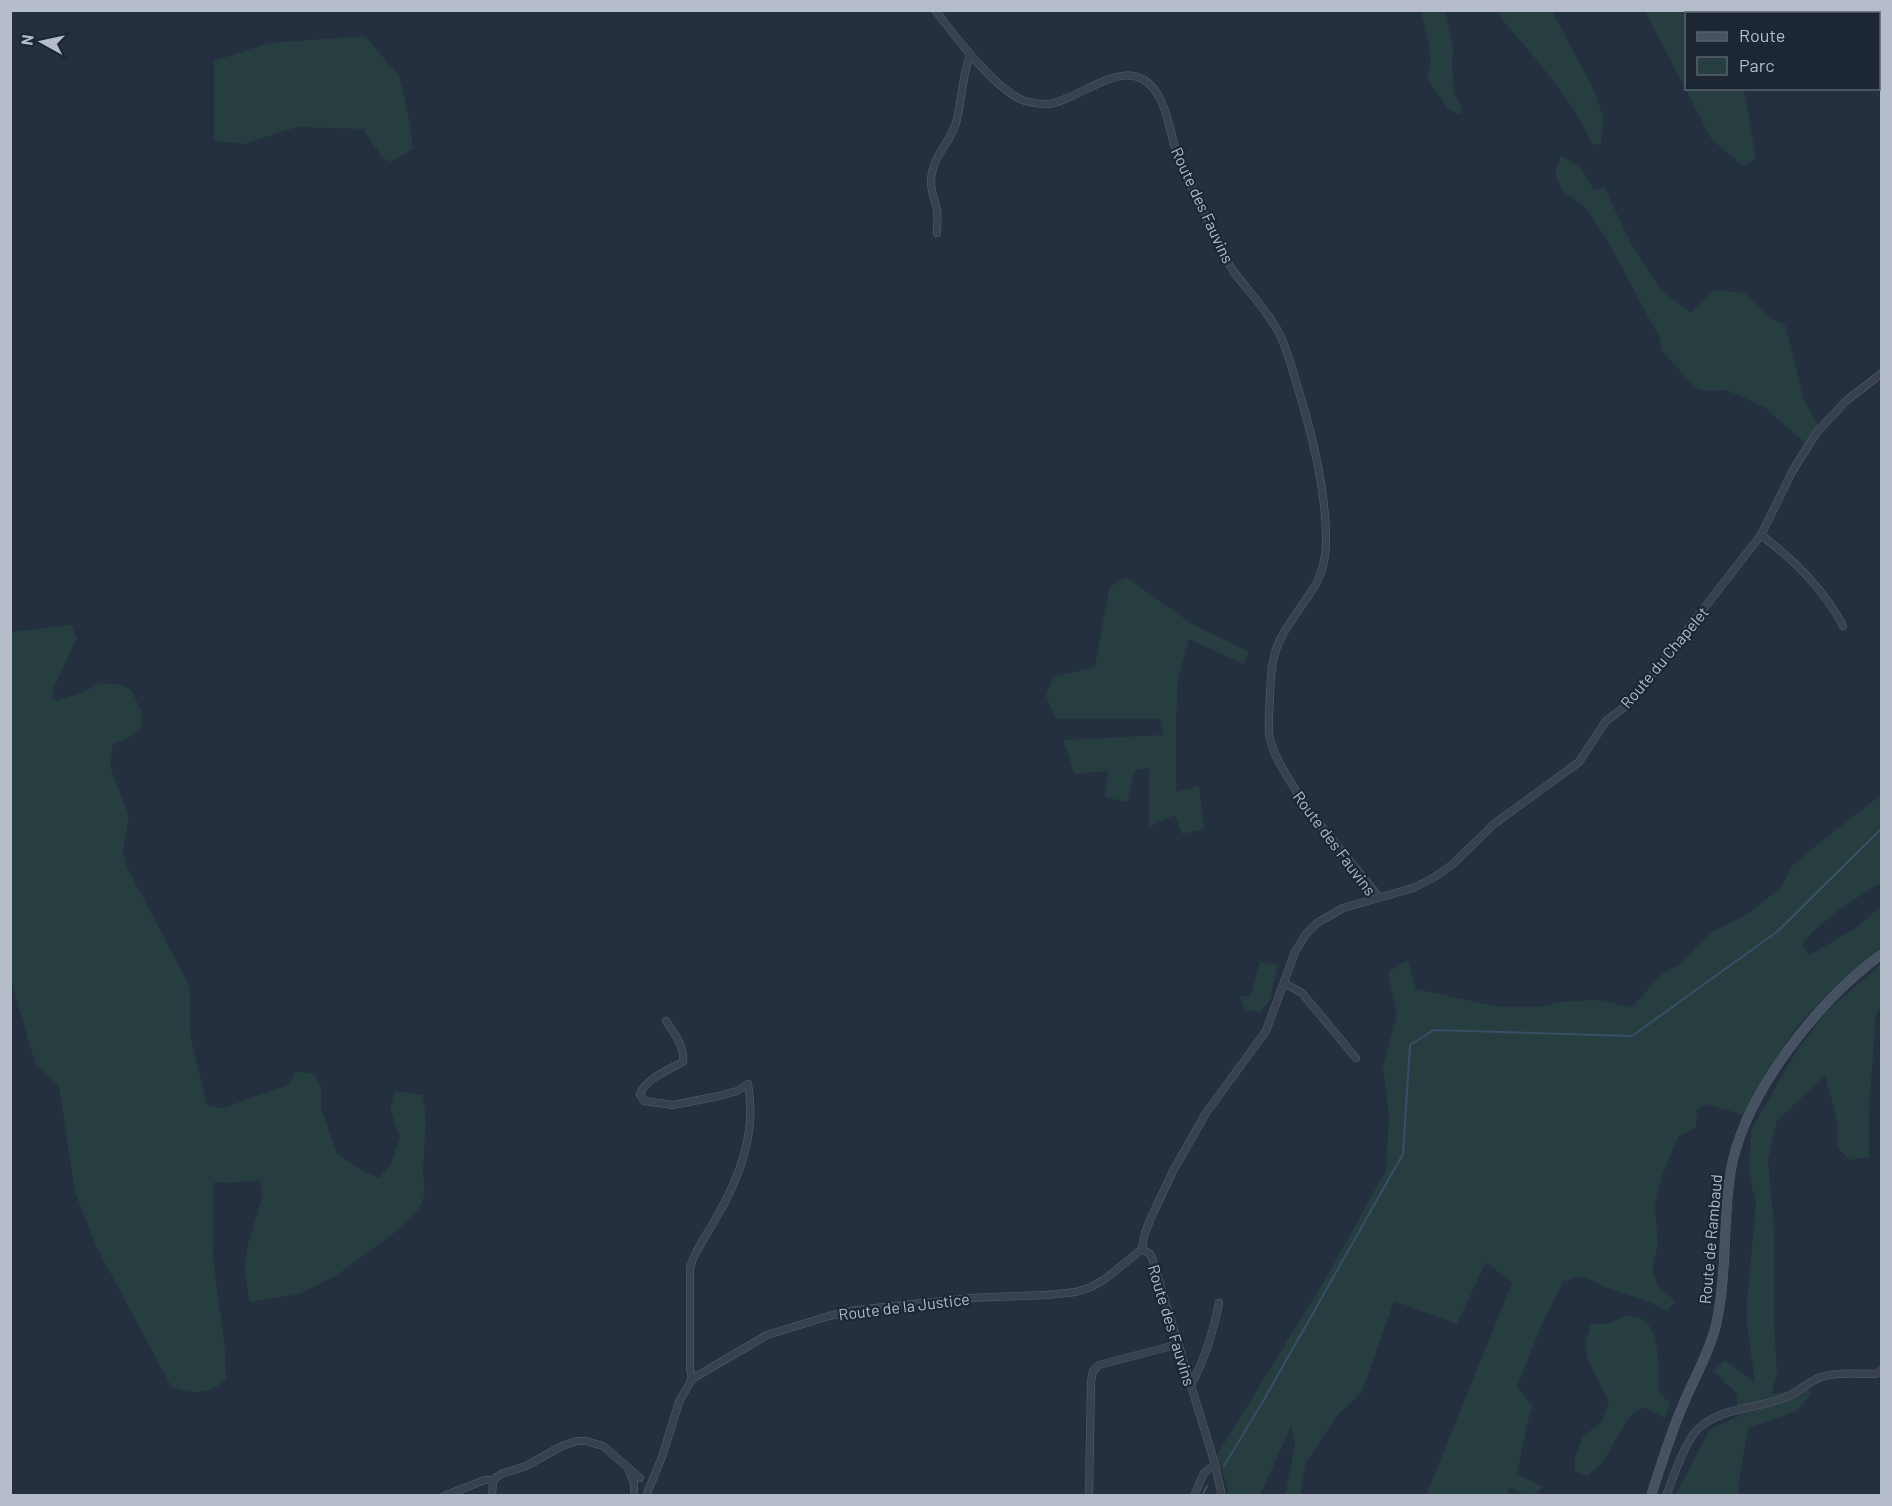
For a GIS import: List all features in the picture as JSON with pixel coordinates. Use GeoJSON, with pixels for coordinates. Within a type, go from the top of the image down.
{"type":"FeatureCollection","features":[{"type":"Feature","properties":{"kind":"street","name":"Route des Fauvins"},"geometry":{"type":"LineString","coordinates":[[935,10],[970,55],[1021,100],[1047,104],[1057,102],[1116,76],[1134,77],[1150,85],[1161,100],[1179,159],[1221,249],[1233,270],[1269,317],[1285,347],[1321,476],[1326,532],[1324,565],[1318,582],[1290,622],[1274,653],[1271,667],[1270,739],[1274,753],[1317,823],[1379,897],[1343,908],[1317,923],[1306,934],[1295,952],[1266,1031],[1206,1113],[1173,1171],[1149,1220],[1144,1236],[1143,1250],[1150,1254],[1179,1344],[1215,1464],[1222,1496]]}},
{"type":"Feature","properties":{"kind":"street"},"geometry":{"type":"LineString","coordinates":[[937,233],[937,210],[931,184],[933,168],[955,126],[965,69],[970,55]]}},
{"type":"Feature","properties":{"kind":"street","name":"Route du Chapelet"},"geometry":{"type":"LineString","coordinates":[[1379,897],[1413,888],[1433,878],[1452,864],[1494,824],[1579,762],[1606,721],[1630,703],[1761,535],[1793,470],[1817,432],[1846,401],[1881,373]]}},
{"type":"Feature","properties":{"kind":"street"},"geometry":{"type":"LineString","coordinates":[[1761,535],[1799,567],[1832,604],[1843,626]]}},
{"type":"Feature","properties":{"kind":"street","name":"Route de Rambaud"},"geometry":{"type":"LineString","coordinates":[[1652,1496],[1673,1428],[1714,1333],[1723,1279],[1730,1175],[1737,1148],[1752,1112],[1778,1063],[1800,1033],[1830,999],[1881,954]]}},
{"type":"Feature","properties":{"kind":"street"},"geometry":{"type":"LineString","coordinates":[[1284,983],[1302,993],[1356,1058]]}},
{"type":"Feature","properties":{"kind":"street"},"geometry":{"type":"LineString","coordinates":[[444,1496],[485,1480],[493,1480],[501,1474],[526,1466],[562,1446],[577,1441],[603,1446],[618,1457],[628,1469],[641,1495],[648,1491],[679,1402],[692,1379],[690,1268],[694,1253],[735,1182],[745,1156],[750,1126],[751,1099],[748,1084],[719,1096],[673,1105],[644,1101],[640,1094],[644,1087],[664,1072],[683,1062],[684,1057],[678,1040],[666,1021]]}},
{"type":"Feature","properties":{"kind":"street","name":"Route de la Justice"},"geometry":{"type":"LineString","coordinates":[[692,1379],[767,1335],[829,1316],[876,1307],[971,1298],[1076,1292],[1105,1279],[1143,1250]]}},
{"type":"Feature","properties":{"kind":"street"},"geometry":{"type":"LineString","coordinates":[[1191,1385],[1211,1338],[1219,1303]]}},
{"type":"Feature","properties":{"kind":"street"},"geometry":{"type":"LineString","coordinates":[[1089,1496],[1093,1371],[1100,1365],[1179,1344]]}},
{"type":"Feature","properties":{"kind":"street"},"geometry":{"type":"LineString","coordinates":[[1666,1496],[1686,1448],[1697,1430],[1708,1421],[1720,1415],[1765,1405],[1791,1395],[1823,1376],[1876,1374],[1881,1370]]}},
{"type":"Feature","properties":{"kind":"street"},"geometry":{"type":"LineString","coordinates":[[1194,1496],[1204,1473],[1215,1464]]}},
{"type":"Feature","properties":{"kind":"street"},"geometry":{"type":"LineString","coordinates":[[637,1485],[653,1474],[657,1468]]}},
{"type":"Feature","properties":{"kind":"street"},"geometry":{"type":"LineString","coordinates":[[492,1496],[493,1480]]}},
{"type":"Feature","properties":{"kind":"street"},"geometry":{"type":"LineString","coordinates":[[637,1485],[648,1482],[648,1491]]}},
{"type":"Feature","properties":{"kind":"green space"},"geometry":{"type":"Polygon","coordinates":[[[1421,11],[1445,11],[1453,48],[1454,93],[1462,107],[1460,115],[1448,108],[1427,79],[1430,53],[1421,11]]]}},
{"type":"Feature","properties":{"kind":"green space"},"geometry":{"type":"Polygon","coordinates":[[[1495,11],[1552,11],[1595,92],[1603,118],[1601,145],[1592,144],[1561,91],[1495,11]]]}},
{"type":"Feature","properties":{"kind":"green space"},"geometry":{"type":"Polygon","coordinates":[[[1645,11],[1695,12],[1685,12],[1685,88],[1645,11]]]}},
{"type":"Feature","properties":{"kind":"green space"},"geometry":{"type":"Polygon","coordinates":[[[365,36],[399,76],[410,123],[413,149],[391,162],[382,157],[363,129],[297,127],[245,144],[214,141],[214,61],[269,43],[365,36]]]}},
{"type":"Feature","properties":{"kind":"green space"},"geometry":{"type":"Polygon","coordinates":[[[1686,90],[1744,90],[1756,159],[1743,166],[1712,140],[1686,90]]]}},
{"type":"Feature","properties":{"kind":"green space"},"geometry":{"type":"Polygon","coordinates":[[[1561,155],[1582,169],[1594,191],[1604,187],[1633,247],[1661,290],[1691,313],[1713,290],[1745,293],[1772,319],[1785,325],[1803,398],[1818,426],[1805,443],[1764,407],[1727,390],[1703,391],[1694,386],[1662,351],[1660,339],[1609,243],[1585,207],[1562,191],[1555,173],[1561,155]]]}},
{"type":"Feature","properties":{"kind":"green space"},"geometry":{"type":"Polygon","coordinates":[[[1126,577],[1192,624],[1249,652],[1243,664],[1189,639],[1178,680],[1176,792],[1199,786],[1204,829],[1182,834],[1175,815],[1149,827],[1149,768],[1135,770],[1127,802],[1105,797],[1108,771],[1075,774],[1063,740],[1163,735],[1160,719],[1056,719],[1046,696],[1053,677],[1095,667],[1109,588],[1126,577]]]}},
{"type":"Feature","properties":{"kind":"green space"},"geometry":{"type":"Polygon","coordinates":[[[71,625],[77,638],[54,687],[52,697],[57,701],[86,691],[98,683],[116,684],[131,690],[141,713],[140,730],[133,736],[113,744],[110,767],[129,816],[123,851],[127,867],[190,987],[190,1035],[207,1105],[223,1108],[290,1084],[294,1072],[314,1073],[321,1087],[321,1108],[337,1154],[379,1178],[391,1163],[400,1138],[390,1109],[395,1091],[423,1095],[426,1120],[423,1172],[425,1193],[419,1209],[394,1233],[337,1275],[300,1294],[250,1302],[244,1272],[247,1248],[263,1194],[260,1180],[214,1182],[213,1257],[225,1350],[226,1380],[213,1388],[199,1392],[185,1391],[171,1386],[97,1248],[75,1192],[59,1086],[36,1065],[11,981],[11,632],[71,625]]]}},
{"type":"Feature","properties":{"kind":"green space"},"geometry":{"type":"Polygon","coordinates":[[[1881,795],[1881,883],[1828,918],[1803,944],[1808,956],[1856,928],[1881,906],[1881,947],[1832,990],[1799,1025],[1777,1057],[1744,1115],[1706,1104],[1697,1109],[1696,1127],[1678,1137],[1661,1179],[1655,1205],[1658,1245],[1652,1269],[1658,1287],[1675,1301],[1668,1311],[1582,1276],[1563,1282],[1543,1322],[1517,1387],[1533,1407],[1527,1424],[1517,1474],[1543,1487],[1536,1495],[1526,1495],[1510,1488],[1507,1495],[1426,1495],[1512,1283],[1486,1262],[1457,1324],[1394,1301],[1362,1392],[1336,1417],[1306,1463],[1300,1495],[1285,1495],[1295,1445],[1291,1427],[1260,1495],[1228,1495],[1217,1455],[1326,1278],[1386,1170],[1389,1115],[1383,1066],[1397,1015],[1388,972],[1408,960],[1416,989],[1500,1007],[1537,1007],[1567,1001],[1602,1000],[1631,1008],[1662,974],[1682,963],[1710,933],[1748,914],[1782,886],[1792,866],[1881,795]]]}},
{"type":"Feature","properties":{"kind":"green space"},"geometry":{"type":"Polygon","coordinates":[[[1260,962],[1278,965],[1270,1000],[1259,1013],[1244,1009],[1239,995],[1250,997],[1260,962]]]}},
{"type":"Feature","properties":{"kind":"green space"},"geometry":{"type":"Polygon","coordinates":[[[1881,964],[1881,1006],[1876,1015],[1869,1108],[1869,1157],[1849,1160],[1838,1148],[1837,1120],[1825,1075],[1777,1121],[1768,1159],[1774,1227],[1774,1327],[1777,1372],[1771,1394],[1808,1389],[1812,1394],[1796,1411],[1748,1428],[1738,1486],[1739,1495],[1675,1496],[1710,1429],[1739,1416],[1736,1393],[1713,1371],[1725,1360],[1755,1383],[1747,1323],[1756,1204],[1749,1174],[1751,1130],[1797,1050],[1826,1012],[1881,964]]]}},
{"type":"Feature","properties":{"kind":"green space"},"geometry":{"type":"Polygon","coordinates":[[[1627,1315],[1643,1320],[1654,1335],[1658,1355],[1659,1392],[1670,1404],[1665,1418],[1642,1407],[1629,1417],[1602,1463],[1587,1476],[1575,1471],[1575,1458],[1583,1436],[1601,1423],[1609,1402],[1588,1360],[1585,1343],[1591,1324],[1607,1324],[1627,1315]]]}},
{"type":"Feature","properties":{"kind":"waterway"},"geometry":{"type":"LineString","coordinates":[[1224,1466],[1403,1154],[1410,1045],[1434,1030],[1632,1036],[1778,931],[1882,828]]}},
{"type":"Feature","properties":{"kind":"waterway"},"geometry":{"type":"LineString","coordinates":[[1202,1496],[1207,1486]]}}]}
